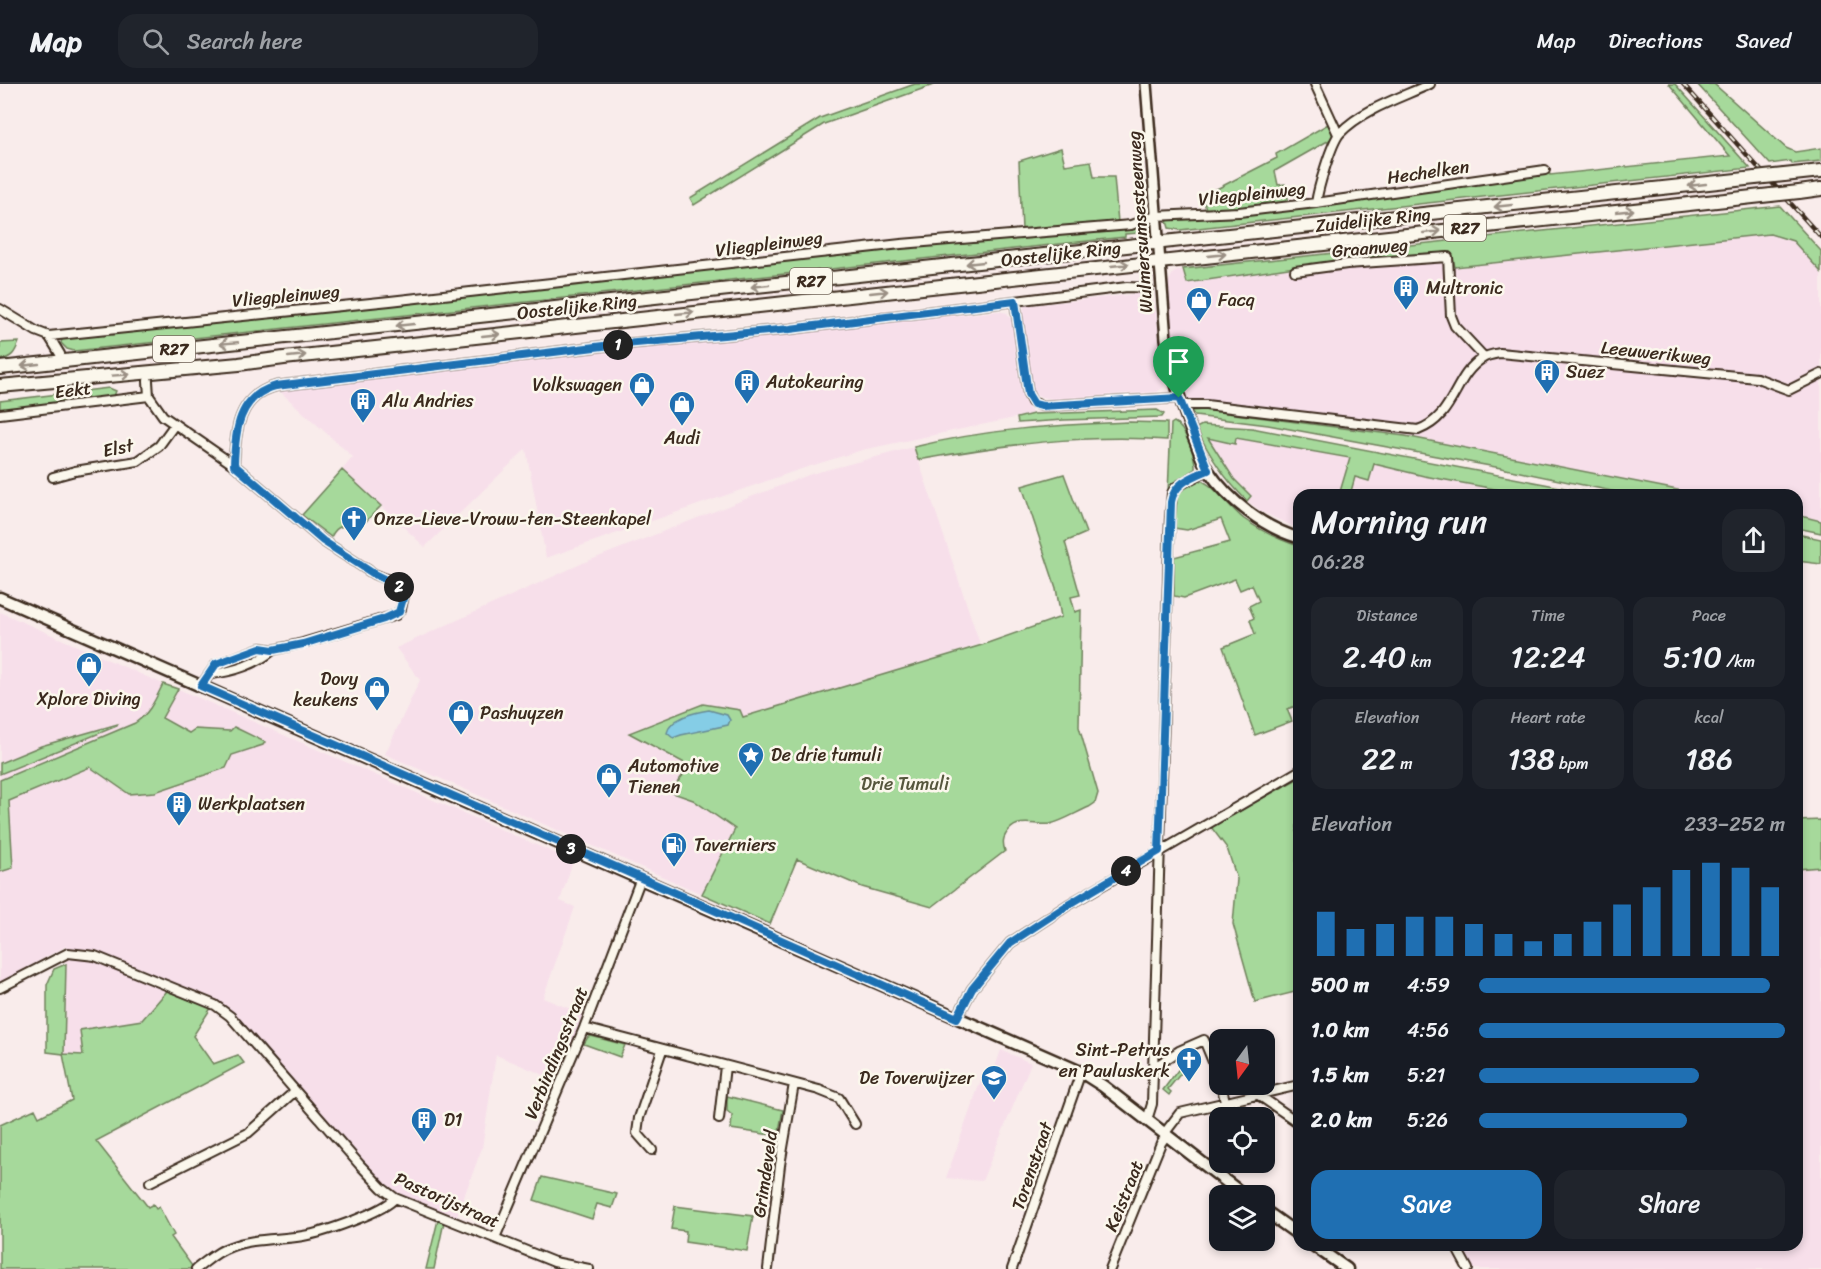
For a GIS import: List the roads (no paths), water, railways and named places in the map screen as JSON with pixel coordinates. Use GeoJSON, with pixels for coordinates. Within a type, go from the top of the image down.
{"type":"FeatureCollection","features":[{"type":"Feature","properties":{"kind":"highway","name":"Zuidelijke Ring"},"geometry":{"type":"LineString","coordinates":[[1159,243],[1821,171]]}},
{"type":"Feature","properties":{"kind":"highway","name":"Zuidelijke Ring"},"geometry":{"type":"LineString","coordinates":[[1159,262],[1821,189]]}},
{"type":"Feature","properties":{"kind":"highway","name":"Oostelijke Ring"},"geometry":{"type":"LineString","coordinates":[[0,368],[1159,243]]}},
{"type":"Feature","properties":{"kind":"highway","name":"Oostelijke Ring"},"geometry":{"type":"LineString","coordinates":[[0,386],[239,364],[1159,262]]}},
{"type":"Feature","properties":{"kind":"main road"},"geometry":{"type":"LineString","coordinates":[[0,598],[1081,1072],[1231,1185]]}},
{"type":"Feature","properties":{"kind":"main road"},"geometry":{"type":"LineString","coordinates":[[1275,1218],[1293,1231]]}},
{"type":"Feature","properties":{"kind":"main road"},"geometry":{"type":"LineString","coordinates":[[1322,1251],[1347,1269]]}},
{"type":"Feature","properties":{"kind":"street","name":"Wulmersumsesteenweg"},"geometry":{"type":"LineString","coordinates":[[1146,84],[1168,355],[1180,401],[1208,470],[1226,493],[1262,521],[1293,535]]}},
{"type":"Feature","properties":{"kind":"street"},"geometry":{"type":"LineString","coordinates":[[1316,84],[1338,134],[1366,114],[1430,84]]}},
{"type":"Feature","properties":{"kind":"street","name":"Vliegpleinweg"},"geometry":{"type":"LineString","coordinates":[[49,336],[402,300],[901,244],[1131,225],[1156,216],[1217,214],[1316,204],[1338,134]]}},
{"type":"Feature","properties":{"kind":"street","name":"Hechelken"},"geometry":{"type":"LineString","coordinates":[[1316,204],[1545,170]]}},
{"type":"Feature","properties":{"kind":"street","name":"Graanweg"},"geometry":{"type":"LineString","coordinates":[[1295,271],[1347,264],[1448,257],[1451,316],[1455,326],[1484,357]]}},
{"type":"Feature","properties":{"kind":"street"},"geometry":{"type":"LineString","coordinates":[[234,465],[234,442],[243,409],[262,390],[276,386],[592,348],[790,329],[1126,287],[1148,288]]}},
{"type":"Feature","properties":{"kind":"street"},"geometry":{"type":"LineString","coordinates":[[1015,301],[1028,394],[1034,404],[1042,406],[1180,401],[1419,430],[1430,426],[1440,418],[1471,368],[1484,357]]}},
{"type":"Feature","properties":{"kind":"street"},"geometry":{"type":"LineString","coordinates":[[0,309],[36,331],[49,336],[60,354]]}},
{"type":"Feature","properties":{"kind":"street","name":"Leeuwerikweg"},"geometry":{"type":"LineString","coordinates":[[1484,357],[1500,353],[1757,378],[1789,390],[1821,374]]}},
{"type":"Feature","properties":{"kind":"street"},"geometry":{"type":"LineString","coordinates":[[148,381],[149,396],[158,411],[234,465],[323,541],[374,574],[393,582],[404,595],[401,609],[396,615],[327,637],[273,650],[265,657],[228,672],[211,674],[201,686]]}},
{"type":"Feature","properties":{"kind":"street","name":"Eekt"},"geometry":{"type":"LineString","coordinates":[[0,414],[149,396]]}},
{"type":"Feature","properties":{"kind":"street","name":"Elst"},"geometry":{"type":"LineString","coordinates":[[53,477],[75,471],[138,461],[159,446],[175,424]]}},
{"type":"Feature","properties":{"kind":"street"},"geometry":{"type":"LineString","coordinates":[[1147,1120],[1152,1104],[1171,502],[1172,493],[1176,487],[1208,470]]}},
{"type":"Feature","properties":{"kind":"street"},"geometry":{"type":"LineString","coordinates":[[957,1018],[972,989],[1010,943],[1068,905],[1293,774]]}},
{"type":"Feature","properties":{"kind":"street","name":"Verbindingsstraat"},"geometry":{"type":"LineString","coordinates":[[495,1238],[584,1028],[641,878]]}},
{"type":"Feature","properties":{"kind":"street","name":"Pastorijstraat"},"geometry":{"type":"LineString","coordinates":[[0,988],[60,956],[75,952],[95,956],[215,1005],[230,1016],[294,1092],[375,1180],[395,1198],[554,1262],[589,1269]]}},
{"type":"Feature","properties":{"kind":"street"},"geometry":{"type":"LineString","coordinates":[[584,1028],[819,1090],[839,1098],[855,1124]]}},
{"type":"Feature","properties":{"kind":"street"},"geometry":{"type":"LineString","coordinates":[[1153,1068],[1179,1051],[1204,1040],[1209,1052]]}},
{"type":"Feature","properties":{"kind":"street"},"geometry":{"type":"LineString","coordinates":[[652,1150],[637,1133],[639,1118],[662,1050]]}},
{"type":"Feature","properties":{"kind":"street"},"geometry":{"type":"LineString","coordinates":[[719,1119],[725,1066]]}},
{"type":"Feature","properties":{"kind":"street","name":"Torenstraat"},"geometry":{"type":"LineString","coordinates":[[1012,1269],[1081,1072]]}},
{"type":"Feature","properties":{"kind":"street","name":"Grimdeveld"},"geometry":{"type":"LineString","coordinates":[[768,1269],[780,1165],[794,1083]]}},
{"type":"Feature","properties":{"kind":"street","name":"Keistraat"},"geometry":{"type":"LineString","coordinates":[[1275,1090],[1293,1085]]}},
{"type":"Feature","properties":{"kind":"street"},"geometry":{"type":"LineString","coordinates":[[150,1182],[248,1133],[294,1092]]}},
{"type":"Feature","properties":{"kind":"street"},"geometry":{"type":"LineString","coordinates":[[1224,1095],[1225,1101]]}},
{"type":"Feature","properties":{"kind":"street","name":"Keistraat"},"geometry":{"type":"LineString","coordinates":[[1110,1269],[1161,1143],[1180,1113],[1252,1095]]}},
{"type":"Feature","properties":{"kind":"street"},"geometry":{"type":"LineString","coordinates":[[1258,1095],[1293,1119]]}},
{"type":"Feature","properties":{"kind":"street"},"geometry":{"type":"LineString","coordinates":[[196,1269],[232,1246],[246,1242],[305,1236],[384,1208],[395,1198]]}},
{"type":"Feature","properties":{"kind":"street"},"geometry":{"type":"LineString","coordinates":[[1458,1251],[1468,1269]]}},
{"type":"Feature","properties":{"kind":"water"},"geometry":{"type":"Polygon","coordinates":[[[709,710],[727,715],[730,720],[728,725],[673,738],[667,733],[673,723],[678,720],[690,714],[709,710]]]}},
{"type":"Feature","properties":{"kind":"railway"},"geometry":{"type":"LineString","coordinates":[[1683,84],[1821,237]]}},
{"type":"Feature","properties":{"kind":"place","name":"Multronic"},"geometry":{"type":"Point","coordinates":[1406,311]}},
{"type":"Feature","properties":{"kind":"place","name":"Facq"},"geometry":{"type":"Point","coordinates":[1199,323]}},
{"type":"Feature","properties":{"kind":"place","name":"Suez"},"geometry":{"type":"Point","coordinates":[1547,395]}},
{"type":"Feature","properties":{"kind":"place","name":"Autokeuring"},"geometry":{"type":"Point","coordinates":[747,405]}},
{"type":"Feature","properties":{"kind":"place","name":"Volkswagen"},"geometry":{"type":"Point","coordinates":[642,408]}},
{"type":"Feature","properties":{"kind":"place","name":"Alu Andries"},"geometry":{"type":"Point","coordinates":[363,424]}},
{"type":"Feature","properties":{"kind":"place","name":"Audi"},"geometry":{"type":"Point","coordinates":[682,427]}},
{"type":"Feature","properties":{"kind":"place","name":"Onze-Lieve-Vrouw-ten-Steenkapel"},"geometry":{"type":"Point","coordinates":[354,542]}},
{"type":"Feature","properties":{"kind":"place","name":"Xplore Diving"},"geometry":{"type":"Point","coordinates":[89,688]}},
{"type":"Feature","properties":{"kind":"place","name":"Dovy keukens"},"geometry":{"type":"Point","coordinates":[377,712]}},
{"type":"Feature","properties":{"kind":"place","name":"Pashuyzen"},"geometry":{"type":"Point","coordinates":[461,736]}},
{"type":"Feature","properties":{"kind":"place","name":"De drie tumuli"},"geometry":{"type":"Point","coordinates":[751,778]}},
{"type":"Feature","properties":{"kind":"place","name":"Automotive Tienen"},"geometry":{"type":"Point","coordinates":[609,799]}},
{"type":"Feature","properties":{"kind":"place","name":"Werkplaatsen"},"geometry":{"type":"Point","coordinates":[179,827]}},
{"type":"Feature","properties":{"kind":"place","name":"Taverniers"},"geometry":{"type":"Point","coordinates":[674,868]}},
{"type":"Feature","properties":{"kind":"place","name":"Sint-Petrus en Pauluskerk"},"geometry":{"type":"Point","coordinates":[1189,1083]}},
{"type":"Feature","properties":{"kind":"place","name":"De Toverwijzer"},"geometry":{"type":"Point","coordinates":[994,1101]}},
{"type":"Feature","properties":{"kind":"place","name":"D1"},"geometry":{"type":"Point","coordinates":[424,1143]}},
{"type":"Feature","properties":{"kind":"park label","name":"Drie Tumuli"},"geometry":{"type":"Point","coordinates":[905,784]}}]}
